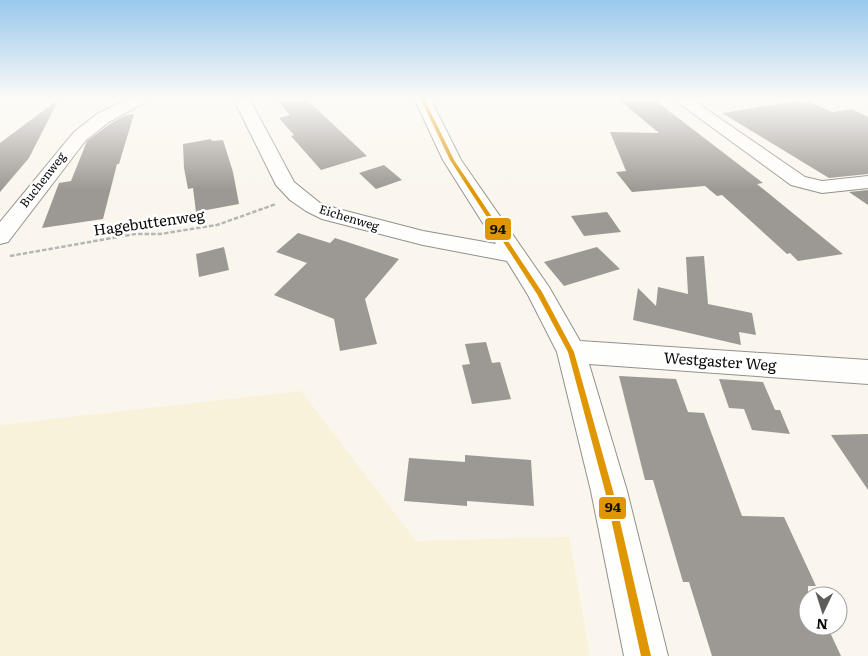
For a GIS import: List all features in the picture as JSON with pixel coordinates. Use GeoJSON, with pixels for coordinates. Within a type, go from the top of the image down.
{"type":"FeatureCollection","features":[{"type":"Feature","properties":{"kind":"street","name":"Buchenweg"},"geometry":{"type":"LineString","coordinates":[[0,237],[80,136],[89,129]]}},
{"type":"Feature","properties":{"kind":"street","name":"Eichenweg"},"geometry":{"type":"LineString","coordinates":[[257,129],[286,185],[297,196],[313,207],[330,214],[376,227],[423,238],[515,255]]}},
{"type":"Feature","properties":{"kind":"street"},"geometry":{"type":"LineString","coordinates":[[437,129],[452,160],[540,293],[571,352],[609,491],[646,656]]}},
{"type":"Feature","properties":{"kind":"street"},"geometry":{"type":"LineString","coordinates":[[723,129],[798,181],[822,187],[868,182]]}},
{"type":"Feature","properties":{"kind":"street","name":"Westgaster Weg"},"geometry":{"type":"LineString","coordinates":[[571,352],[868,372]]}},
{"type":"Feature","properties":{"kind":"path","name":"Hagebuttenweg"},"geometry":{"type":"LineString","coordinates":[[10,256],[135,234],[160,234],[217,225],[297,196]]}},
{"type":"Feature","properties":{"kind":"shaded area"},"geometry":{"type":"Polygon","coordinates":[[[301,391],[416,541],[569,537],[590,656],[0,656],[0,425],[301,391]]]}},
{"type":"Feature","properties":{"kind":"building"},"geometry":{"type":"Polygon","coordinates":[[[19,129],[44,129],[29,158],[0,192],[0,143],[19,129]]]}},
{"type":"Feature","properties":{"kind":"building"},"geometry":{"type":"Polygon","coordinates":[[[104,129],[130,129],[119,164],[117,164],[103,219],[42,228],[59,183],[71,181],[87,141],[104,129]]]}},
{"type":"Feature","properties":{"kind":"building"},"geometry":{"type":"Polygon","coordinates":[[[288,129],[338,129],[367,156],[321,170],[291,136],[294,135],[288,129]]]}},
{"type":"Feature","properties":{"kind":"building"},"geometry":{"type":"Polygon","coordinates":[[[654,129],[692,129],[763,183],[757,184],[843,254],[798,261],[790,253],[787,254],[722,195],[717,196],[705,186],[632,192],[616,172],[626,171],[610,132],[659,133],[654,129]]]}},
{"type":"Feature","properties":{"kind":"building"},"geometry":{"type":"Polygon","coordinates":[[[748,129],[868,129],[868,174],[829,178],[748,129]]]}},
{"type":"Feature","properties":{"kind":"building"},"geometry":{"type":"Polygon","coordinates":[[[211,139],[212,141],[223,140],[233,172],[239,204],[196,212],[193,188],[188,189],[184,168],[183,144],[211,139]]]}},
{"type":"Feature","properties":{"kind":"building"},"geometry":{"type":"Polygon","coordinates":[[[384,165],[402,180],[376,189],[359,173],[384,165]]]}},
{"type":"Feature","properties":{"kind":"building"},"geometry":{"type":"Polygon","coordinates":[[[868,190],[868,205],[849,192],[868,190]]]}},
{"type":"Feature","properties":{"kind":"building"},"geometry":{"type":"Polygon","coordinates":[[[607,212],[621,232],[584,236],[571,216],[607,212]]]}},
{"type":"Feature","properties":{"kind":"building"},"geometry":{"type":"Polygon","coordinates":[[[298,233],[330,243],[335,238],[399,259],[365,299],[377,344],[340,351],[334,319],[274,295],[307,263],[276,252],[298,233]]]}},
{"type":"Feature","properties":{"kind":"building"},"geometry":{"type":"Polygon","coordinates":[[[224,247],[229,270],[199,277],[196,254],[224,247]]]}},
{"type":"Feature","properties":{"kind":"building"},"geometry":{"type":"Polygon","coordinates":[[[597,247],[620,269],[564,286],[544,262],[597,247]]]}},
{"type":"Feature","properties":{"kind":"building"},"geometry":{"type":"Polygon","coordinates":[[[704,256],[708,304],[752,313],[756,335],[739,332],[741,345],[633,320],[638,288],[656,306],[658,287],[688,294],[686,257],[704,256]]]}},
{"type":"Feature","properties":{"kind":"building"},"geometry":{"type":"Polygon","coordinates":[[[486,342],[492,363],[500,362],[511,399],[472,404],[462,365],[470,364],[465,344],[486,342]]]}},
{"type":"Feature","properties":{"kind":"building"},"geometry":{"type":"Polygon","coordinates":[[[619,376],[676,379],[688,412],[704,413],[742,516],[784,517],[816,586],[798,586],[798,636],[832,636],[841,656],[712,656],[689,582],[683,582],[653,480],[645,480],[619,376]]]}},
{"type":"Feature","properties":{"kind":"building"},"geometry":{"type":"Polygon","coordinates":[[[719,379],[763,382],[775,410],[780,410],[790,434],[752,430],[744,409],[729,408],[719,379]]]}},
{"type":"Feature","properties":{"kind":"building"},"geometry":{"type":"Polygon","coordinates":[[[868,434],[868,490],[831,435],[868,434]]]}},
{"type":"Feature","properties":{"kind":"building"},"geometry":{"type":"Polygon","coordinates":[[[465,455],[531,460],[534,506],[467,501],[467,506],[404,501],[409,458],[465,462],[465,455]]]}},
{"type":"Feature","properties":{"kind":"transit line","name":"94"},"geometry":{"type":"LineString","coordinates":[[437,129],[452,160],[540,293],[571,352],[609,491],[646,656]]}}]}
